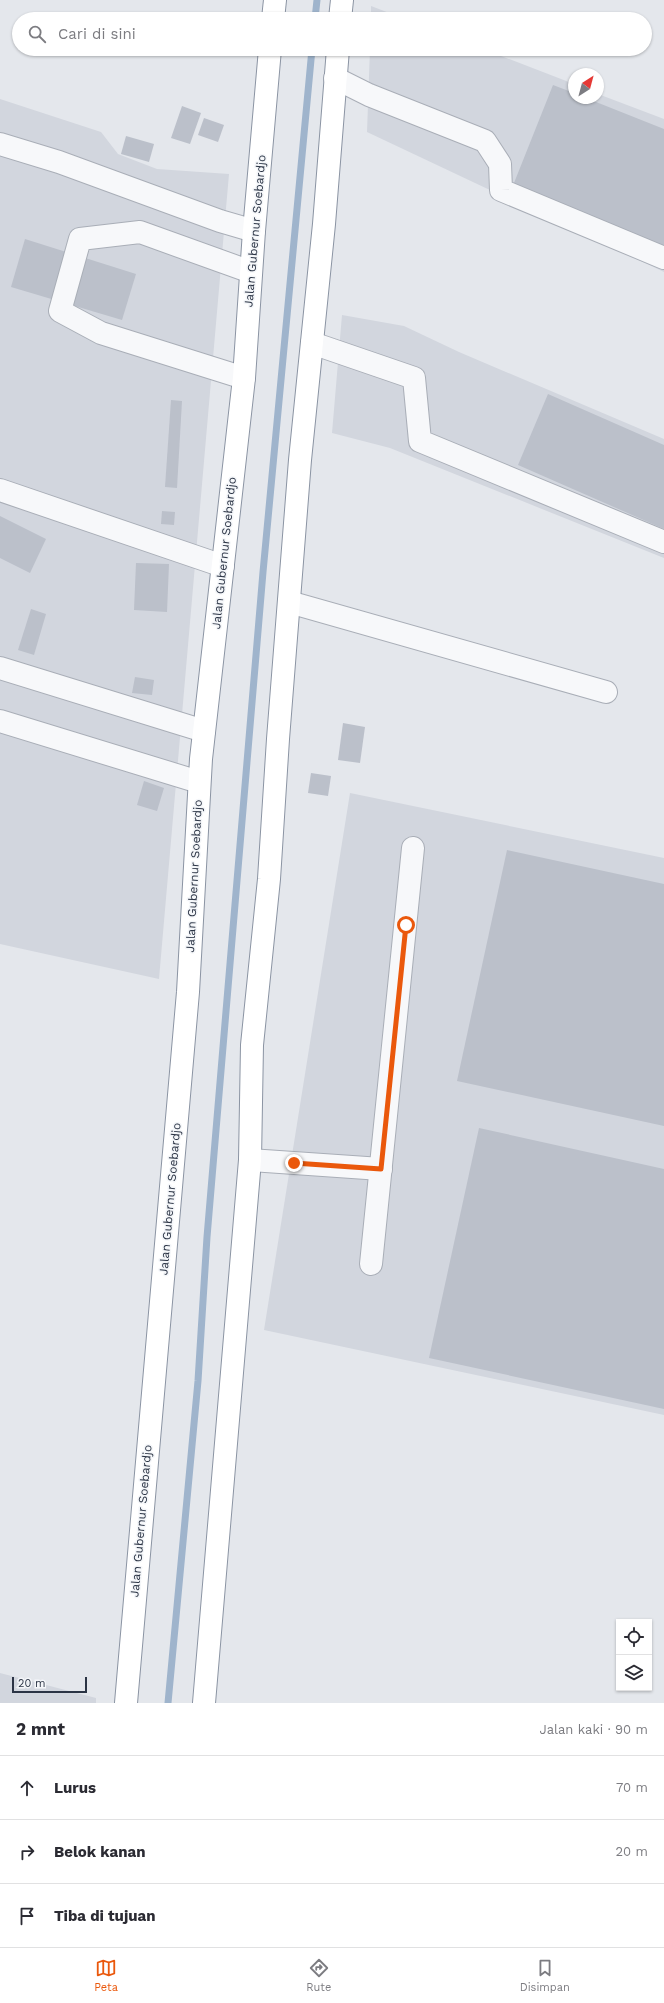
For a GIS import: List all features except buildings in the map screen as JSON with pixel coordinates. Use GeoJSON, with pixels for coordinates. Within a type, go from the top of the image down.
{"type":"FeatureCollection","features":[{"type":"Feature","properties":{"kind":"highway"},"geometry":{"type":"LineString","coordinates":[[274,12],[275,0]]}},
{"type":"Feature","properties":{"kind":"highway"},"geometry":{"type":"LineString","coordinates":[[341,12],[342,0]]}},
{"type":"Feature","properties":{"kind":"highway","name":"Jalan Gubernur Soebardjo"},"geometry":{"type":"LineString","coordinates":[[126,1703],[188,992],[199,782],[244,378],[254,230],[269,56]]}},
{"type":"Feature","properties":{"kind":"highway"},"geometry":{"type":"LineString","coordinates":[[204,1703],[250,1160],[252,1045],[269,879],[289,602],[324,224],[337,56]]}},
{"type":"Feature","properties":{"kind":"lane"},"geometry":{"type":"LineString","coordinates":[[335,78],[369,95],[485,141],[500,164],[501,190],[664,258]]}},
{"type":"Feature","properties":{"kind":"lane"},"geometry":{"type":"LineString","coordinates":[[0,144],[59,162],[220,221],[254,230]]}},
{"type":"Feature","properties":{"kind":"lane"},"geometry":{"type":"LineString","coordinates":[[244,378],[101,333],[60,311],[80,239],[140,232],[251,272]]}},
{"type":"Feature","properties":{"kind":"lane"},"geometry":{"type":"LineString","coordinates":[[312,343],[414,378],[420,441],[664,542]]}},
{"type":"Feature","properties":{"kind":"lane"},"geometry":{"type":"LineString","coordinates":[[0,490],[223,566]]}},
{"type":"Feature","properties":{"kind":"lane"},"geometry":{"type":"LineString","coordinates":[[289,602],[606,692]]}},
{"type":"Feature","properties":{"kind":"lane"},"geometry":{"type":"LineString","coordinates":[[0,668],[204,731]]}},
{"type":"Feature","properties":{"kind":"lane"},"geometry":{"type":"LineString","coordinates":[[0,720],[199,782]]}},
{"type":"Feature","properties":{"kind":"lane"},"geometry":{"type":"LineString","coordinates":[[371,1264],[413,848]]}},
{"type":"Feature","properties":{"kind":"lane"},"geometry":{"type":"LineString","coordinates":[[250,1160],[381,1169]]}},
{"type":"Feature","properties":{"kind":"shaded area"},"geometry":{"type":"Polygon","coordinates":[[[371,6],[387,12],[371,12],[371,6]]]}},
{"type":"Feature","properties":{"kind":"shaded area"},"geometry":{"type":"Polygon","coordinates":[[[370,56],[501,56],[568,82],[568,104],[604,104],[604,96],[664,119],[664,272],[367,132],[370,56]]]}},
{"type":"Feature","properties":{"kind":"shaded area"},"geometry":{"type":"Polygon","coordinates":[[[0,99],[101,132],[118,154],[157,169],[229,174],[159,979],[0,944],[0,99]]]}},
{"type":"Feature","properties":{"kind":"shaded area"},"geometry":{"type":"Polygon","coordinates":[[[342,315],[404,326],[459,352],[664,439],[664,558],[390,448],[332,433],[342,315]]]}},
{"type":"Feature","properties":{"kind":"shaded area"},"geometry":{"type":"Polygon","coordinates":[[[350,793],[664,858],[664,1415],[264,1330],[350,793]]]}},
{"type":"Feature","properties":{"kind":"shaded area"},"geometry":{"type":"Polygon","coordinates":[[[0,1673],[96,1698],[96,1703],[0,1703],[0,1673]]]}},
{"type":"Feature","properties":{"kind":"waterway"},"geometry":{"type":"LineString","coordinates":[[316,12],[317,0]]}},
{"type":"Feature","properties":{"kind":"waterway"},"geometry":{"type":"LineString","coordinates":[[168,1703],[198,1381],[207,1237],[263,572],[311,56]]}},
{"type":"Feature","properties":{"kind":"route"},"geometry":{"type":"LineString","coordinates":[[294,1163],[381,1169],[406,925]]}}]}
